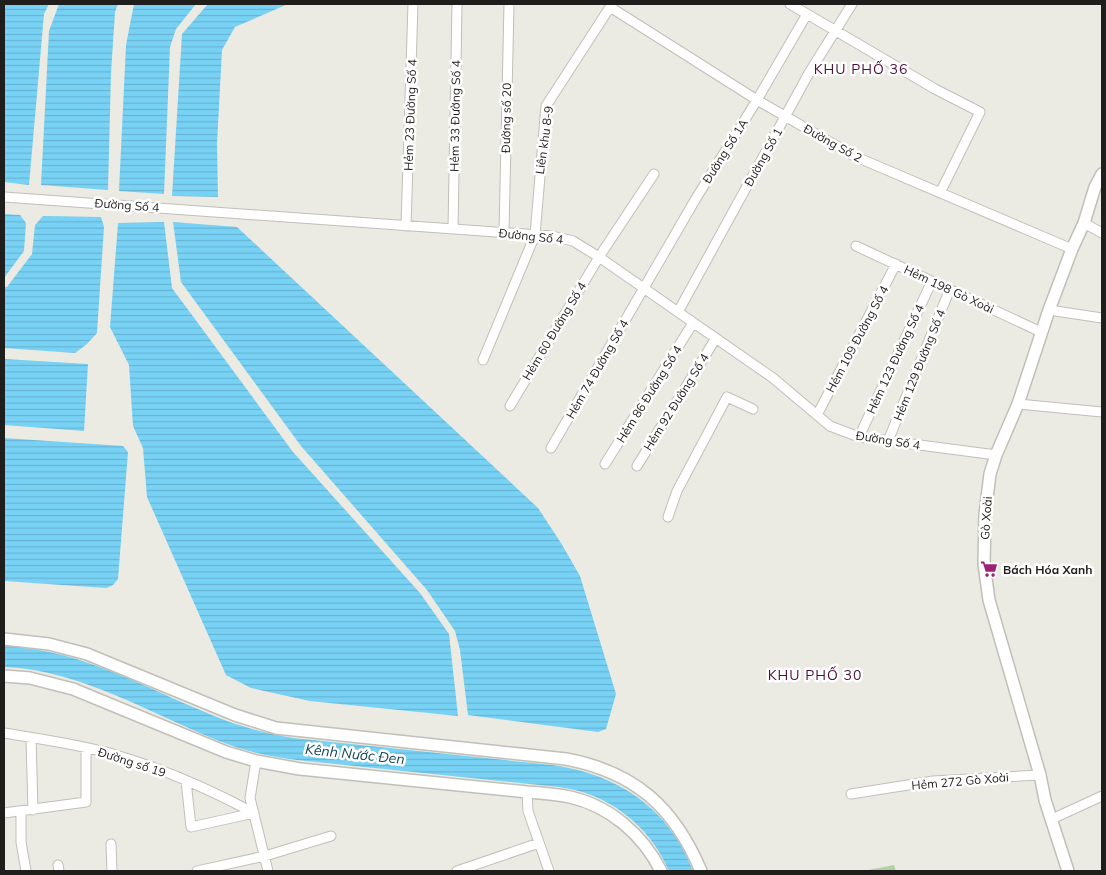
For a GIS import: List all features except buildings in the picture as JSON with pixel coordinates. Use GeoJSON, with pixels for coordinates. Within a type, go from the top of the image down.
{"type":"FeatureCollection","features":[{"type":"Feature","properties":{"kind":"street","name":"Hẻm 23 Đường Số 4"},"geometry":{"type":"LineString","coordinates":[[406,226],[414,4]]}},
{"type":"Feature","properties":{"kind":"street","name":"Hẻm 33 Đường Số 4"},"geometry":{"type":"LineString","coordinates":[[452,229],[457,4]]}},
{"type":"Feature","properties":{"kind":"street","name":"Đường số 20"},"geometry":{"type":"LineString","coordinates":[[504,233],[509,4]]}},
{"type":"Feature","properties":{"kind":"street"},"geometry":{"type":"LineString","coordinates":[[790,4],[935,89],[980,112],[940,193]]}},
{"type":"Feature","properties":{"kind":"street","name":"Đường Số 1"},"geometry":{"type":"LineString","coordinates":[[678,312],[809,73],[852,4]]}},
{"type":"Feature","properties":{"kind":"street","name":"Đường Số 2"},"geometry":{"type":"LineString","coordinates":[[611,5],[757,100],[854,156],[1072,249]]}},
{"type":"Feature","properties":{"kind":"street","name":"Liên khu 8-9"},"geometry":{"type":"LineString","coordinates":[[483,360],[535,235],[546,106],[611,5]]}},
{"type":"Feature","properties":{"kind":"street","name":"Đường Số 1A"},"geometry":{"type":"LineString","coordinates":[[643,289],[807,14]]}},
{"type":"Feature","properties":{"kind":"street","name":"Hẻm 60 Đường Số 4"},"geometry":{"type":"LineString","coordinates":[[510,406],[599,257],[654,174]]}},
{"type":"Feature","properties":{"kind":"street","name":"Gò Xoài"},"geometry":{"type":"LineString","coordinates":[[1068,871],[1045,800],[1040,775],[989,600],[984,564],[985,514],[990,474],[996,454],[1018,404],[1048,310],[1099,188],[1102,174]]}},
{"type":"Feature","properties":{"kind":"street","name":"Đường Số 4"},"geometry":{"type":"LineString","coordinates":[[4,197],[552,236],[573,241],[773,378],[830,426],[859,437],[996,454]]}},
{"type":"Feature","properties":{"kind":"street"},"geometry":{"type":"LineString","coordinates":[[1084,223],[1102,233]]}},
{"type":"Feature","properties":{"kind":"street","name":"Hẻm 198 Gò Xoài"},"geometry":{"type":"LineString","coordinates":[[856,246],[1041,332]]}},
{"type":"Feature","properties":{"kind":"street","name":"Hẻm 109 Đường Số 4"},"geometry":{"type":"LineString","coordinates":[[817,415],[896,264]]}},
{"type":"Feature","properties":{"kind":"street","name":"Hẻm 123 Đường Số 4"},"geometry":{"type":"LineString","coordinates":[[859,437],[932,281]]}},
{"type":"Feature","properties":{"kind":"street","name":"Hẻm 74 Đường Số 4"},"geometry":{"type":"LineString","coordinates":[[551,448],[643,289]]}},
{"type":"Feature","properties":{"kind":"street","name":"Hẻm 129 Đường Số 4"},"geometry":{"type":"LineString","coordinates":[[888,441],[950,290]]}},
{"type":"Feature","properties":{"kind":"street"},"geometry":{"type":"LineString","coordinates":[[1048,310],[1102,318]]}},
{"type":"Feature","properties":{"kind":"street","name":"Hẻm 86 Đường Số 4"},"geometry":{"type":"LineString","coordinates":[[605,464],[693,323]]}},
{"type":"Feature","properties":{"kind":"street","name":"Hẻm 92 Đường Số 4"},"geometry":{"type":"LineString","coordinates":[[637,466],[716,338]]}},
{"type":"Feature","properties":{"kind":"street"},"geometry":{"type":"LineString","coordinates":[[668,517],[676,491],[727,397],[753,409]]}},
{"type":"Feature","properties":{"kind":"street"},"geometry":{"type":"LineString","coordinates":[[1018,404],[1102,412]]}},
{"type":"Feature","properties":{"kind":"street"},"geometry":{"type":"LineString","coordinates":[[4,639],[49,644],[87,654],[234,715],[276,728],[566,759],[592,765],[613,773],[634,785],[666,812],[686,839],[701,871]]}},
{"type":"Feature","properties":{"kind":"street"},"geometry":{"type":"LineString","coordinates":[[4,676],[30,678],[73,688],[216,748],[256,761],[300,769],[572,798],[594,806],[615,817],[630,829],[645,845],[661,871]]}},
{"type":"Feature","properties":{"kind":"street","name":"Đường số 19"},"geometry":{"type":"LineString","coordinates":[[4,733],[113,754],[186,781],[226,798],[254,813]]}},
{"type":"Feature","properties":{"kind":"street"},"geometry":{"type":"LineString","coordinates":[[31,738],[33,810]]}},
{"type":"Feature","properties":{"kind":"street"},"geometry":{"type":"LineString","coordinates":[[4,813],[86,802],[86,748]]}},
{"type":"Feature","properties":{"kind":"street"},"geometry":{"type":"LineString","coordinates":[[256,761],[250,798],[268,871]]}},
{"type":"Feature","properties":{"kind":"street","name":"Hẻm 272 Gò Xoài"},"geometry":{"type":"LineString","coordinates":[[851,794],[933,781],[1040,775]]}},
{"type":"Feature","properties":{"kind":"street"},"geometry":{"type":"LineString","coordinates":[[186,781],[192,827],[254,813]]}},
{"type":"Feature","properties":{"kind":"street"},"geometry":{"type":"LineString","coordinates":[[528,792],[528,811],[548,871]]}},
{"type":"Feature","properties":{"kind":"street"},"geometry":{"type":"LineString","coordinates":[[1052,819],[1102,796]]}},
{"type":"Feature","properties":{"kind":"street"},"geometry":{"type":"LineString","coordinates":[[21,812],[21,842],[26,871]]}},
{"type":"Feature","properties":{"kind":"street"},"geometry":{"type":"LineString","coordinates":[[197,871],[264,856],[331,836]]}},
{"type":"Feature","properties":{"kind":"street"},"geometry":{"type":"LineString","coordinates":[[457,871],[539,842]]}},
{"type":"Feature","properties":{"kind":"street"},"geometry":{"type":"LineString","coordinates":[[111,844],[112,871]]}},
{"type":"Feature","properties":{"kind":"green space"},"geometry":{"type":"Polygon","coordinates":[[[894,865],[896,871],[863,871],[894,865]]]}},
{"type":"Feature","properties":{"kind":"water"},"geometry":{"type":"Polygon","coordinates":[[[4,4],[49,4],[44,14],[29,185],[4,182],[4,4]]]}},
{"type":"Feature","properties":{"kind":"water"},"geometry":{"type":"Polygon","coordinates":[[[59,4],[118,4],[115,12],[111,73],[108,190],[41,185],[49,31],[59,4]]]}},
{"type":"Feature","properties":{"kind":"water"},"geometry":{"type":"Polygon","coordinates":[[[134,4],[196,4],[176,29],[170,47],[164,194],[119,191],[126,45],[134,4]]]}},
{"type":"Feature","properties":{"kind":"water"},"geometry":{"type":"Polygon","coordinates":[[[208,4],[288,4],[235,27],[222,50],[217,144],[218,197],[172,196],[182,34],[208,4]]]}},
{"type":"Feature","properties":{"kind":"water"},"geometry":{"type":"Polygon","coordinates":[[[4,214],[20,215],[26,223],[24,251],[4,278],[4,214]]]}},
{"type":"Feature","properties":{"kind":"water"},"geometry":{"type":"Polygon","coordinates":[[[43,216],[101,217],[104,227],[97,333],[75,353],[4,348],[4,287],[7,287],[32,254],[35,225],[43,216]]]}},
{"type":"Feature","properties":{"kind":"water"},"geometry":{"type":"Polygon","coordinates":[[[164,222],[172,288],[293,452],[420,593],[449,634],[458,716],[310,701],[251,688],[226,675],[147,497],[143,448],[133,426],[129,365],[110,327],[118,223],[164,222]]]}},
{"type":"Feature","properties":{"kind":"water"},"geometry":{"type":"Polygon","coordinates":[[[173,222],[237,227],[538,508],[580,576],[616,694],[606,729],[598,732],[468,715],[460,650],[455,631],[427,590],[301,446],[181,282],[173,222]]]}},
{"type":"Feature","properties":{"kind":"water"},"geometry":{"type":"Polygon","coordinates":[[[4,359],[88,364],[84,431],[4,425],[4,359]]]}},
{"type":"Feature","properties":{"kind":"water"},"geometry":{"type":"Polygon","coordinates":[[[4,438],[123,446],[128,452],[118,579],[113,585],[106,588],[4,581],[4,438]]]}},
{"type":"Feature","properties":{"kind":"water","name":"Kênh Nước Đen"},"geometry":{"type":"Polygon","coordinates":[[[4,646],[34,649],[63,655],[91,664],[227,721],[268,733],[293,738],[552,765],[598,776],[638,798],[655,812],[670,829],[683,849],[693,871],[669,871],[651,840],[639,826],[610,804],[577,790],[297,760],[255,752],[202,734],[92,686],[34,670],[4,667],[4,646]]]}},
{"type":"Feature","properties":{"kind":"place","name":"Bách Hóa Xanh"},"geometry":{"type":"Point","coordinates":[989,569]}},
{"type":"Feature","properties":{"kind":"district","name":"KHU PHỐ 36"},"geometry":{"type":"Point","coordinates":[861,69]}},
{"type":"Feature","properties":{"kind":"district","name":"KHU PHỐ 30"},"geometry":{"type":"Point","coordinates":[815,675]}}]}
